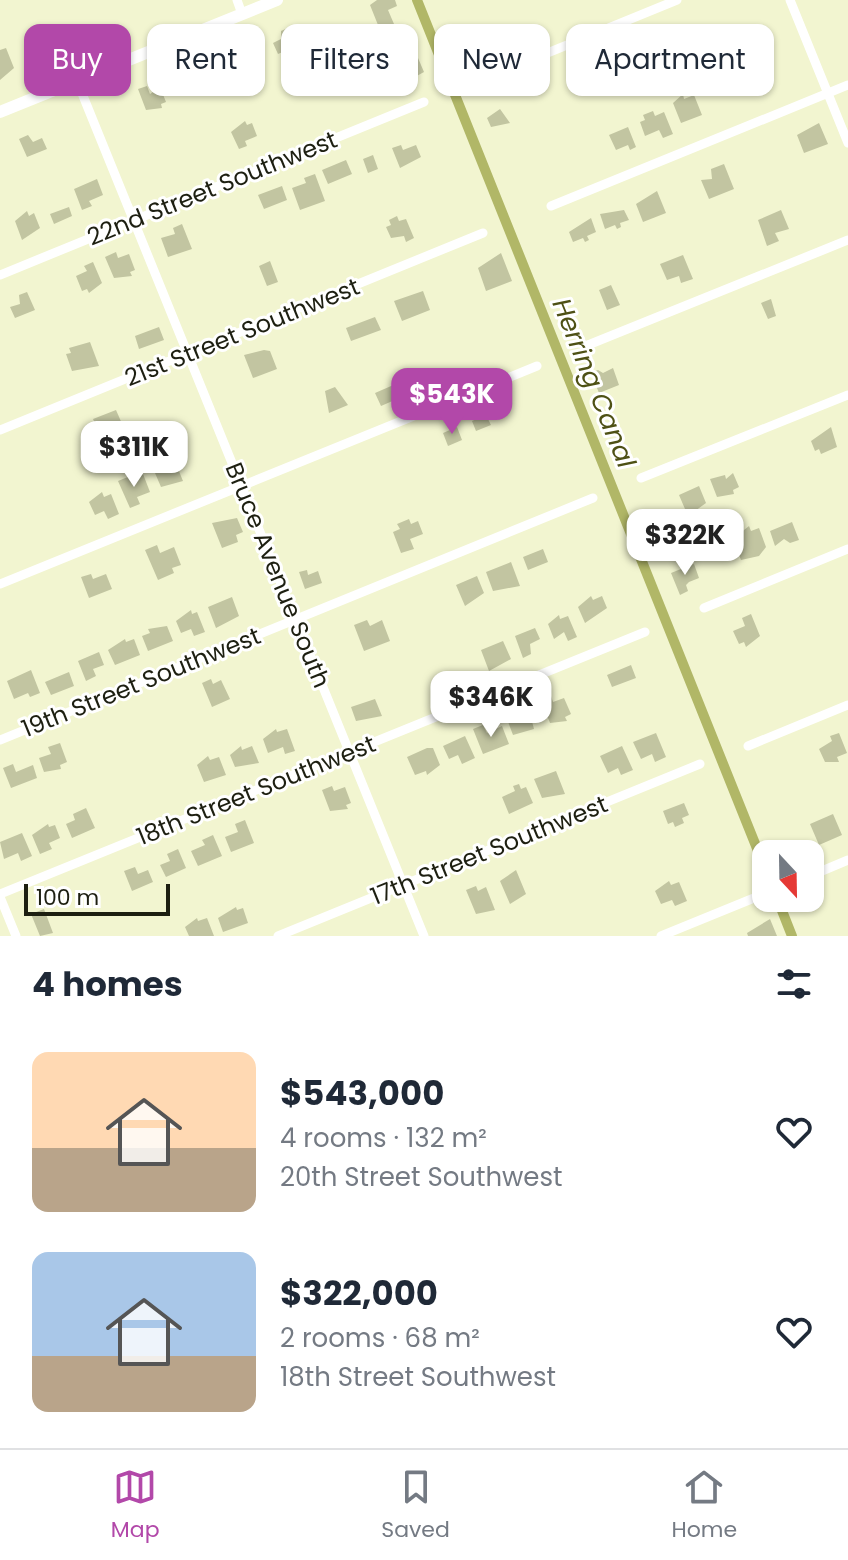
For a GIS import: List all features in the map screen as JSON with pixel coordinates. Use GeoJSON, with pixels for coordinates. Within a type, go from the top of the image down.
{"type":"FeatureCollection","features":[{"type":"Feature","properties":{"kind":"street"},"geometry":{"type":"LineString","coordinates":[[237,0],[242,14]]}},
{"type":"Feature","properties":{"kind":"street"},"geometry":{"type":"LineString","coordinates":[[131,59],[277,0]]}},
{"type":"Feature","properties":{"kind":"street"},"geometry":{"type":"LineString","coordinates":[[550,52],[677,0]]}},
{"type":"Feature","properties":{"kind":"street"},"geometry":{"type":"LineString","coordinates":[[790,0],[848,143]]}},
{"type":"Feature","properties":{"kind":"street"},"geometry":{"type":"LineString","coordinates":[[551,206],[848,85]]}},
{"type":"Feature","properties":{"kind":"street"},"geometry":{"type":"LineString","coordinates":[[0,112],[40,96]]}},
{"type":"Feature","properties":{"kind":"street","name":"Bruce Avenue South"},"geometry":{"type":"LineString","coordinates":[[83,96],[424,936]]}},
{"type":"Feature","properties":{"kind":"street","name":"22nd Street Southwest"},"geometry":{"type":"LineString","coordinates":[[0,275],[424,102]]}},
{"type":"Feature","properties":{"kind":"street","name":"21st Street Southwest"},"geometry":{"type":"LineString","coordinates":[[0,430],[483,233]]}},
{"type":"Feature","properties":{"kind":"street"},"geometry":{"type":"LineString","coordinates":[[588,345],[848,240]]}},
{"type":"Feature","properties":{"kind":"street"},"geometry":{"type":"LineString","coordinates":[[0,584],[537,366]]}},
{"type":"Feature","properties":{"kind":"street"},"geometry":{"type":"LineString","coordinates":[[641,478],[848,395]]}},
{"type":"Feature","properties":{"kind":"street","name":"19th Street Southwest"},"geometry":{"type":"LineString","coordinates":[[0,740],[593,498]]}},
{"type":"Feature","properties":{"kind":"street"},"geometry":{"type":"LineString","coordinates":[[704,608],[848,549]]}},
{"type":"Feature","properties":{"kind":"street","name":"18th Street Southwest"},"geometry":{"type":"LineString","coordinates":[[0,895],[645,632]]}},
{"type":"Feature","properties":{"kind":"street"},"geometry":{"type":"LineString","coordinates":[[748,746],[848,705]]}},
{"type":"Feature","properties":{"kind":"street","name":"17th Street Southwest"},"geometry":{"type":"LineString","coordinates":[[278,936],[700,764]]}},
{"type":"Feature","properties":{"kind":"street"},"geometry":{"type":"LineString","coordinates":[[824,870],[848,860]]}},
{"type":"Feature","properties":{"kind":"street"},"geometry":{"type":"LineString","coordinates":[[0,895],[16,936]]}},
{"type":"Feature","properties":{"kind":"street"},"geometry":{"type":"LineString","coordinates":[[661,936],[752,899]]}},
{"type":"Feature","properties":{"kind":"building"},"geometry":{"type":"Polygon","coordinates":[[[377,0],[395,0],[397,6],[388,10],[394,24],[378,24],[370,5],[377,0]]]}},
{"type":"Feature","properties":{"kind":"building"},"geometry":{"type":"Polygon","coordinates":[[[281,39],[281,53],[278,54],[273,43],[281,39]]]}},
{"type":"Feature","properties":{"kind":"building"},"geometry":{"type":"Polygon","coordinates":[[[6,48],[14,68],[0,80],[0,50],[6,48]]]}},
{"type":"Feature","properties":{"kind":"building"},"geometry":{"type":"Polygon","coordinates":[[[418,58],[424,72],[418,75],[418,58]]]}},
{"type":"Feature","properties":{"kind":"building"},"geometry":{"type":"Polygon","coordinates":[[[147,86],[147,96],[164,96],[166,102],[161,104],[162,108],[146,110],[138,89],[147,86]]]}},
{"type":"Feature","properties":{"kind":"building"},"geometry":{"type":"Polygon","coordinates":[[[681,96],[684,99],[694,96],[702,115],[681,123],[673,103],[681,96]]]}},
{"type":"Feature","properties":{"kind":"building"},"geometry":{"type":"Polygon","coordinates":[[[500,109],[510,123],[491,127],[487,118],[500,109]]]}},
{"type":"Feature","properties":{"kind":"building"},"geometry":{"type":"Polygon","coordinates":[[[653,111],[655,116],[664,112],[673,134],[663,138],[659,130],[645,136],[640,122],[645,120],[643,115],[653,111]]]}},
{"type":"Feature","properties":{"kind":"building"},"geometry":{"type":"Polygon","coordinates":[[[245,121],[247,125],[252,123],[257,136],[245,141],[247,146],[239,149],[231,132],[245,121]]]}},
{"type":"Feature","properties":{"kind":"building"},"geometry":{"type":"Polygon","coordinates":[[[819,123],[828,144],[804,153],[797,135],[819,123]]]}},
{"type":"Feature","properties":{"kind":"building"},"geometry":{"type":"Polygon","coordinates":[[[628,127],[636,147],[630,150],[628,145],[616,150],[609,135],[628,127]]]}},
{"type":"Feature","properties":{"kind":"building"},"geometry":{"type":"Polygon","coordinates":[[[28,135],[33,142],[42,138],[47,149],[27,157],[19,139],[28,135]]]}},
{"type":"Feature","properties":{"kind":"building"},"geometry":{"type":"Polygon","coordinates":[[[401,145],[403,150],[416,145],[421,157],[400,168],[392,148],[401,145]]]}},
{"type":"Feature","properties":{"kind":"building"},"geometry":{"type":"Polygon","coordinates":[[[373,155],[378,169],[368,173],[363,159],[373,155]]]}},
{"type":"Feature","properties":{"kind":"building"},"geometry":{"type":"Polygon","coordinates":[[[346,160],[352,174],[328,184],[322,170],[346,160]]]}},
{"type":"Feature","properties":{"kind":"building"},"geometry":{"type":"Polygon","coordinates":[[[724,164],[734,189],[709,199],[701,180],[712,179],[711,169],[724,164]]]}},
{"type":"Feature","properties":{"kind":"building"},"geometry":{"type":"Polygon","coordinates":[[[315,174],[325,201],[300,210],[292,188],[306,183],[304,178],[315,174]]]}},
{"type":"Feature","properties":{"kind":"building"},"geometry":{"type":"Polygon","coordinates":[[[97,179],[103,195],[89,201],[92,206],[82,210],[74,189],[97,179]]]}},
{"type":"Feature","properties":{"kind":"building"},"geometry":{"type":"Polygon","coordinates":[[[282,186],[287,200],[264,209],[258,195],[282,186]]]}},
{"type":"Feature","properties":{"kind":"building"},"geometry":{"type":"Polygon","coordinates":[[[657,191],[666,213],[643,222],[636,204],[657,191]]]}},
{"type":"Feature","properties":{"kind":"building"},"geometry":{"type":"Polygon","coordinates":[[[69,207],[72,216],[54,224],[50,214],[69,207]]]}},
{"type":"Feature","properties":{"kind":"building"},"geometry":{"type":"Polygon","coordinates":[[[624,210],[629,220],[620,223],[621,227],[617,229],[615,225],[605,229],[600,214],[624,210]]]}},
{"type":"Feature","properties":{"kind":"building"},"geometry":{"type":"Polygon","coordinates":[[[781,210],[789,229],[775,233],[779,241],[767,246],[758,220],[781,210]]]}},
{"type":"Feature","properties":{"kind":"building"},"geometry":{"type":"Polygon","coordinates":[[[27,211],[29,216],[34,213],[40,228],[22,240],[15,221],[27,211]]]}},
{"type":"Feature","properties":{"kind":"building"},"geometry":{"type":"Polygon","coordinates":[[[397,216],[399,221],[406,219],[414,238],[406,242],[404,236],[391,238],[386,227],[391,225],[389,220],[397,216]]]}},
{"type":"Feature","properties":{"kind":"building"},"geometry":{"type":"Polygon","coordinates":[[[591,218],[596,232],[587,236],[589,240],[585,242],[583,238],[573,242],[569,232],[591,218]]]}},
{"type":"Feature","properties":{"kind":"building"},"geometry":{"type":"Polygon","coordinates":[[[182,224],[192,249],[168,257],[161,238],[175,234],[173,228],[182,224]]]}},
{"type":"Feature","properties":{"kind":"building"},"geometry":{"type":"Polygon","coordinates":[[[116,252],[118,258],[129,254],[135,270],[130,272],[132,276],[114,278],[105,257],[116,252]]]}},
{"type":"Feature","properties":{"kind":"building"},"geometry":{"type":"Polygon","coordinates":[[[501,253],[512,281],[486,291],[478,268],[501,253]]]}},
{"type":"Feature","properties":{"kind":"building"},"geometry":{"type":"Polygon","coordinates":[[[683,255],[693,279],[681,283],[679,276],[667,280],[660,264],[683,255]]]}},
{"type":"Feature","properties":{"kind":"building"},"geometry":{"type":"Polygon","coordinates":[[[270,261],[278,282],[267,286],[259,266],[270,261]]]}},
{"type":"Feature","properties":{"kind":"building"},"geometry":{"type":"Polygon","coordinates":[[[93,262],[102,283],[89,293],[87,289],[82,291],[76,276],[87,271],[84,266],[93,262]]]}},
{"type":"Feature","properties":{"kind":"building"},"geometry":{"type":"Polygon","coordinates":[[[611,285],[620,305],[607,310],[599,290],[611,285]]]}},
{"type":"Feature","properties":{"kind":"building"},"geometry":{"type":"Polygon","coordinates":[[[423,291],[430,310],[402,321],[394,301],[423,291]]]}},
{"type":"Feature","properties":{"kind":"building"},"geometry":{"type":"Polygon","coordinates":[[[27,292],[35,310],[15,318],[10,307],[20,304],[19,295],[27,292]]]}},
{"type":"Feature","properties":{"kind":"building"},"geometry":{"type":"Polygon","coordinates":[[[771,299],[776,316],[768,319],[761,303],[771,299]]]}},
{"type":"Feature","properties":{"kind":"building"},"geometry":{"type":"Polygon","coordinates":[[[375,317],[381,330],[351,341],[346,328],[375,317]]]}},
{"type":"Feature","properties":{"kind":"building"},"geometry":{"type":"Polygon","coordinates":[[[159,327],[164,340],[139,349],[135,336],[159,327]]]}},
{"type":"Feature","properties":{"kind":"building"},"geometry":{"type":"Polygon","coordinates":[[[90,342],[99,366],[72,371],[66,354],[71,353],[69,348],[90,342]]]}},
{"type":"Feature","properties":{"kind":"building"},"geometry":{"type":"Polygon","coordinates":[[[270,351],[277,369],[253,378],[244,355],[270,351]]]}},
{"type":"Feature","properties":{"kind":"building"},"geometry":{"type":"Polygon","coordinates":[[[613,368],[619,385],[599,393],[591,373],[598,370],[603,373],[613,368]]]}},
{"type":"Feature","properties":{"kind":"building"},"geometry":{"type":"Polygon","coordinates":[[[433,369],[439,382],[415,392],[410,379],[433,369]]]}},
{"type":"Feature","properties":{"kind":"building"},"geometry":{"type":"Polygon","coordinates":[[[398,383],[404,396],[381,406],[375,393],[398,383]]]}},
{"type":"Feature","properties":{"kind":"building"},"geometry":{"type":"Polygon","coordinates":[[[335,387],[348,405],[329,413],[325,391],[335,387]]]}},
{"type":"Feature","properties":{"kind":"building"},"geometry":{"type":"Polygon","coordinates":[[[116,410],[123,426],[108,436],[106,432],[100,435],[93,419],[116,410]]]}},
{"type":"Feature","properties":{"kind":"building"},"geometry":{"type":"Polygon","coordinates":[[[486,415],[491,425],[476,431],[472,421],[486,415]]]}},
{"type":"Feature","properties":{"kind":"building"},"geometry":{"type":"Polygon","coordinates":[[[457,427],[462,440],[448,446],[443,433],[457,427]]]}},
{"type":"Feature","properties":{"kind":"building"},"geometry":{"type":"Polygon","coordinates":[[[831,427],[837,447],[821,454],[819,449],[815,451],[811,441],[831,427]]]}},
{"type":"Feature","properties":{"kind":"building"},"geometry":{"type":"Polygon","coordinates":[[[176,464],[183,481],[161,487],[155,473],[176,464]]]}},
{"type":"Feature","properties":{"kind":"building"},"geometry":{"type":"Polygon","coordinates":[[[733,473],[739,487],[733,490],[734,494],[717,497],[710,479],[725,475],[726,479],[733,473]]]}},
{"type":"Feature","properties":{"kind":"building"},"geometry":{"type":"Polygon","coordinates":[[[135,474],[136,477],[143,474],[150,492],[137,497],[140,504],[130,508],[118,481],[135,474]]]}},
{"type":"Feature","properties":{"kind":"building"},"geometry":{"type":"Polygon","coordinates":[[[699,486],[706,503],[688,516],[679,495],[699,486]]]}},
{"type":"Feature","properties":{"kind":"building"},"geometry":{"type":"Polygon","coordinates":[[[102,492],[104,497],[111,494],[119,514],[108,519],[104,511],[95,515],[89,502],[102,492]]]}},
{"type":"Feature","properties":{"kind":"building"},"geometry":{"type":"Polygon","coordinates":[[[237,518],[243,532],[236,535],[238,542],[222,548],[212,523],[237,518]]]}},
{"type":"Feature","properties":{"kind":"building"},"geometry":{"type":"Polygon","coordinates":[[[409,519],[411,524],[418,521],[423,534],[410,539],[414,549],[401,553],[393,532],[400,529],[397,524],[409,519]]]}},
{"type":"Feature","properties":{"kind":"building"},"geometry":{"type":"Polygon","coordinates":[[[792,522],[799,540],[790,543],[784,539],[775,546],[770,531],[792,522]]]}},
{"type":"Feature","properties":{"kind":"building"},"geometry":{"type":"Polygon","coordinates":[[[749,526],[751,531],[759,528],[766,547],[759,556],[741,560],[733,539],[749,526]]]}},
{"type":"Feature","properties":{"kind":"building"},"geometry":{"type":"Polygon","coordinates":[[[157,545],[160,553],[174,547],[181,565],[172,568],[174,573],[158,580],[145,550],[157,545]]]}},
{"type":"Feature","properties":{"kind":"building"},"geometry":{"type":"Polygon","coordinates":[[[543,549],[548,562],[528,570],[523,557],[543,549]]]}},
{"type":"Feature","properties":{"kind":"building"},"geometry":{"type":"Polygon","coordinates":[[[511,562],[520,586],[493,591],[486,572],[511,562]]]}},
{"type":"Feature","properties":{"kind":"building"},"geometry":{"type":"Polygon","coordinates":[[[685,562],[687,566],[694,564],[699,578],[689,582],[686,585],[688,591],[680,595],[671,573],[681,569],[680,564],[685,562]]]}},
{"type":"Feature","properties":{"kind":"building"},"geometry":{"type":"Polygon","coordinates":[[[307,570],[308,575],[318,571],[322,583],[305,589],[299,572],[307,570]]]}},
{"type":"Feature","properties":{"kind":"building"},"geometry":{"type":"Polygon","coordinates":[[[91,574],[93,579],[106,574],[112,589],[89,598],[81,577],[91,574]]]}},
{"type":"Feature","properties":{"kind":"building"},"geometry":{"type":"Polygon","coordinates":[[[477,576],[484,593],[465,606],[456,585],[477,576]]]}},
{"type":"Feature","properties":{"kind":"building"},"geometry":{"type":"Polygon","coordinates":[[[591,596],[593,600],[602,596],[607,608],[585,623],[578,607],[591,596]]]}},
{"type":"Feature","properties":{"kind":"building"},"geometry":{"type":"Polygon","coordinates":[[[232,597],[239,616],[216,628],[208,607],[232,597]]]}},
{"type":"Feature","properties":{"kind":"building"},"geometry":{"type":"Polygon","coordinates":[[[191,610],[192,614],[197,612],[205,632],[194,636],[191,629],[181,633],[176,621],[191,610]]]}},
{"type":"Feature","properties":{"kind":"building"},"geometry":{"type":"Polygon","coordinates":[[[751,614],[760,636],[746,647],[744,642],[739,644],[733,631],[745,626],[742,618],[751,614]]]}},
{"type":"Feature","properties":{"kind":"building"},"geometry":{"type":"Polygon","coordinates":[[[559,615],[560,619],[568,616],[577,637],[568,641],[564,632],[554,639],[548,624],[559,615]]]}},
{"type":"Feature","properties":{"kind":"building"},"geometry":{"type":"Polygon","coordinates":[[[367,620],[370,626],[382,620],[390,641],[364,651],[354,625],[367,620]]]}},
{"type":"Feature","properties":{"kind":"building"},"geometry":{"type":"Polygon","coordinates":[[[167,626],[173,641],[148,651],[142,636],[150,633],[148,629],[167,626]]]}},
{"type":"Feature","properties":{"kind":"building"},"geometry":{"type":"Polygon","coordinates":[[[535,628],[540,639],[530,644],[531,654],[523,658],[515,636],[535,628]]]}},
{"type":"Feature","properties":{"kind":"building"},"geometry":{"type":"Polygon","coordinates":[[[125,639],[126,642],[134,639],[140,655],[115,665],[108,650],[125,639]]]}},
{"type":"Feature","properties":{"kind":"building"},"geometry":{"type":"Polygon","coordinates":[[[503,641],[511,659],[489,671],[481,650],[503,641]]]}},
{"type":"Feature","properties":{"kind":"building"},"geometry":{"type":"Polygon","coordinates":[[[99,652],[104,665],[93,669],[96,676],[86,681],[78,661],[99,652]]]}},
{"type":"Feature","properties":{"kind":"building"},"geometry":{"type":"Polygon","coordinates":[[[631,665],[636,678],[612,687],[607,675],[631,665]]]}},
{"type":"Feature","properties":{"kind":"building"},"geometry":{"type":"Polygon","coordinates":[[[31,670],[40,693],[30,697],[28,693],[14,699],[7,681],[31,670]]]}},
{"type":"Feature","properties":{"kind":"building"},"geometry":{"type":"Polygon","coordinates":[[[69,672],[74,686],[51,695],[45,682],[69,672]]]}},
{"type":"Feature","properties":{"kind":"building"},"geometry":{"type":"Polygon","coordinates":[[[211,679],[213,684],[221,680],[230,699],[212,707],[202,683],[211,679]]]}},
{"type":"Feature","properties":{"kind":"building"},"geometry":{"type":"Polygon","coordinates":[[[551,696],[553,702],[564,698],[571,714],[565,717],[567,721],[550,723],[541,700],[551,696]]]}},
{"type":"Feature","properties":{"kind":"building"},"geometry":{"type":"Polygon","coordinates":[[[375,699],[382,716],[356,721],[351,707],[375,699]]]}},
{"type":"Feature","properties":{"kind":"building"},"geometry":{"type":"Polygon","coordinates":[[[529,710],[534,729],[513,735],[507,719],[529,710]]]}},
{"type":"Feature","properties":{"kind":"building"},"geometry":{"type":"Polygon","coordinates":[[[483,725],[487,733],[502,726],[509,744],[483,754],[473,729],[483,725]]]}},
{"type":"Feature","properties":{"kind":"building"},"geometry":{"type":"Polygon","coordinates":[[[276,729],[277,732],[287,729],[295,751],[285,754],[283,747],[268,753],[263,739],[276,729]]]}},
{"type":"Feature","properties":{"kind":"building"},"geometry":{"type":"Polygon","coordinates":[[[656,733],[666,757],[655,762],[652,754],[641,759],[633,742],[656,733]]]}},
{"type":"Feature","properties":{"kind":"building"},"geometry":{"type":"Polygon","coordinates":[[[839,733],[847,753],[837,757],[839,762],[825,762],[819,749],[832,741],[830,736],[839,733]]]}},
{"type":"Feature","properties":{"kind":"building"},"geometry":{"type":"Polygon","coordinates":[[[465,736],[475,758],[462,764],[458,755],[449,759],[443,746],[465,736]]]}},
{"type":"Feature","properties":{"kind":"building"},"geometry":{"type":"Polygon","coordinates":[[[60,743],[67,762],[60,765],[61,769],[44,772],[39,758],[51,754],[48,747],[60,743]]]}},
{"type":"Feature","properties":{"kind":"building"},"geometry":{"type":"Polygon","coordinates":[[[241,746],[242,750],[252,746],[259,763],[235,767],[230,755],[241,746]]]}},
{"type":"Feature","properties":{"kind":"building"},"geometry":{"type":"Polygon","coordinates":[[[622,746],[633,770],[621,775],[618,768],[608,773],[600,756],[622,746]]]}},
{"type":"Feature","properties":{"kind":"building"},"geometry":{"type":"Polygon","coordinates":[[[433,748],[440,765],[427,775],[426,771],[415,775],[407,757],[433,748]]]}},
{"type":"Feature","properties":{"kind":"building"},"geometry":{"type":"Polygon","coordinates":[[[208,756],[210,760],[219,757],[226,775],[204,782],[197,765],[208,756]]]}},
{"type":"Feature","properties":{"kind":"building"},"geometry":{"type":"Polygon","coordinates":[[[13,764],[16,772],[33,765],[37,778],[11,788],[3,768],[13,764]]]}},
{"type":"Feature","properties":{"kind":"building"},"geometry":{"type":"Polygon","coordinates":[[[556,771],[565,794],[542,798],[534,779],[556,771]]]}},
{"type":"Feature","properties":{"kind":"building"},"geometry":{"type":"Polygon","coordinates":[[[519,784],[521,789],[526,787],[533,803],[509,814],[502,797],[515,791],[513,786],[519,784]]]}},
{"type":"Feature","properties":{"kind":"building"},"geometry":{"type":"Polygon","coordinates":[[[332,786],[334,791],[345,787],[351,803],[346,805],[348,809],[330,811],[322,790],[332,786]]]}},
{"type":"Feature","properties":{"kind":"building"},"geometry":{"type":"Polygon","coordinates":[[[684,803],[689,815],[682,818],[684,823],[675,827],[673,822],[668,824],[663,811],[684,803]]]}},
{"type":"Feature","properties":{"kind":"building"},"geometry":{"type":"Polygon","coordinates":[[[86,808],[95,828],[72,838],[66,824],[75,820],[73,814],[86,808]]]}},
{"type":"Feature","properties":{"kind":"building"},"geometry":{"type":"Polygon","coordinates":[[[833,814],[842,835],[824,843],[824,840],[817,840],[810,824],[833,814]]]}},
{"type":"Feature","properties":{"kind":"building"},"geometry":{"type":"Polygon","coordinates":[[[245,820],[254,843],[231,852],[225,837],[238,832],[235,824],[245,820]]]}},
{"type":"Feature","properties":{"kind":"building"},"geometry":{"type":"Polygon","coordinates":[[[48,824],[49,827],[55,825],[60,838],[49,843],[52,849],[40,854],[32,835],[48,824]]]}},
{"type":"Feature","properties":{"kind":"building"},"geometry":{"type":"Polygon","coordinates":[[[22,833],[32,856],[21,861],[18,853],[4,859],[0,842],[22,833]]]}},
{"type":"Feature","properties":{"kind":"building"},"geometry":{"type":"Polygon","coordinates":[[[213,835],[222,856],[198,866],[191,851],[205,845],[202,840],[213,835]]]}},
{"type":"Feature","properties":{"kind":"building"},"geometry":{"type":"Polygon","coordinates":[[[178,849],[186,868],[166,877],[160,865],[170,861],[167,854],[178,849]]]}},
{"type":"Feature","properties":{"kind":"building"},"geometry":{"type":"Polygon","coordinates":[[[135,867],[138,874],[148,870],[153,882],[132,891],[124,871],[135,867]]]}},
{"type":"Feature","properties":{"kind":"building"},"geometry":{"type":"Polygon","coordinates":[[[516,870],[526,894],[510,904],[500,881],[516,870]]]}},
{"type":"Feature","properties":{"kind":"building"},"geometry":{"type":"Polygon","coordinates":[[[669,881],[671,885],[679,882],[687,901],[675,906],[672,900],[661,904],[655,891],[669,881]]]}},
{"type":"Feature","properties":{"kind":"building"},"geometry":{"type":"Polygon","coordinates":[[[476,886],[478,891],[486,887],[495,910],[476,914],[466,890],[476,886]]]}},
{"type":"Feature","properties":{"kind":"building"},"geometry":{"type":"Polygon","coordinates":[[[236,907],[237,910],[243,908],[248,923],[223,932],[218,918],[236,907]]]}},
{"type":"Feature","properties":{"kind":"building"},"geometry":{"type":"Polygon","coordinates":[[[44,909],[53,933],[40,936],[31,914],[44,909]]]}},
{"type":"Feature","properties":{"kind":"building"},"geometry":{"type":"Polygon","coordinates":[[[197,918],[198,921],[207,918],[214,936],[189,936],[185,927],[197,918]]]}},
{"type":"Feature","properties":{"kind":"building"},"geometry":{"type":"Polygon","coordinates":[[[770,919],[777,936],[748,936],[747,933],[770,919]]]}},
{"type":"Feature","properties":{"kind":"waterway","name":"Herring Canal"},"geometry":{"type":"LineString","coordinates":[[417,0],[754,840]]}},
{"type":"Feature","properties":{"kind":"waterway","name":"Herring Canal"},"geometry":{"type":"LineString","coordinates":[[783,912],[792,936]]}}]}
